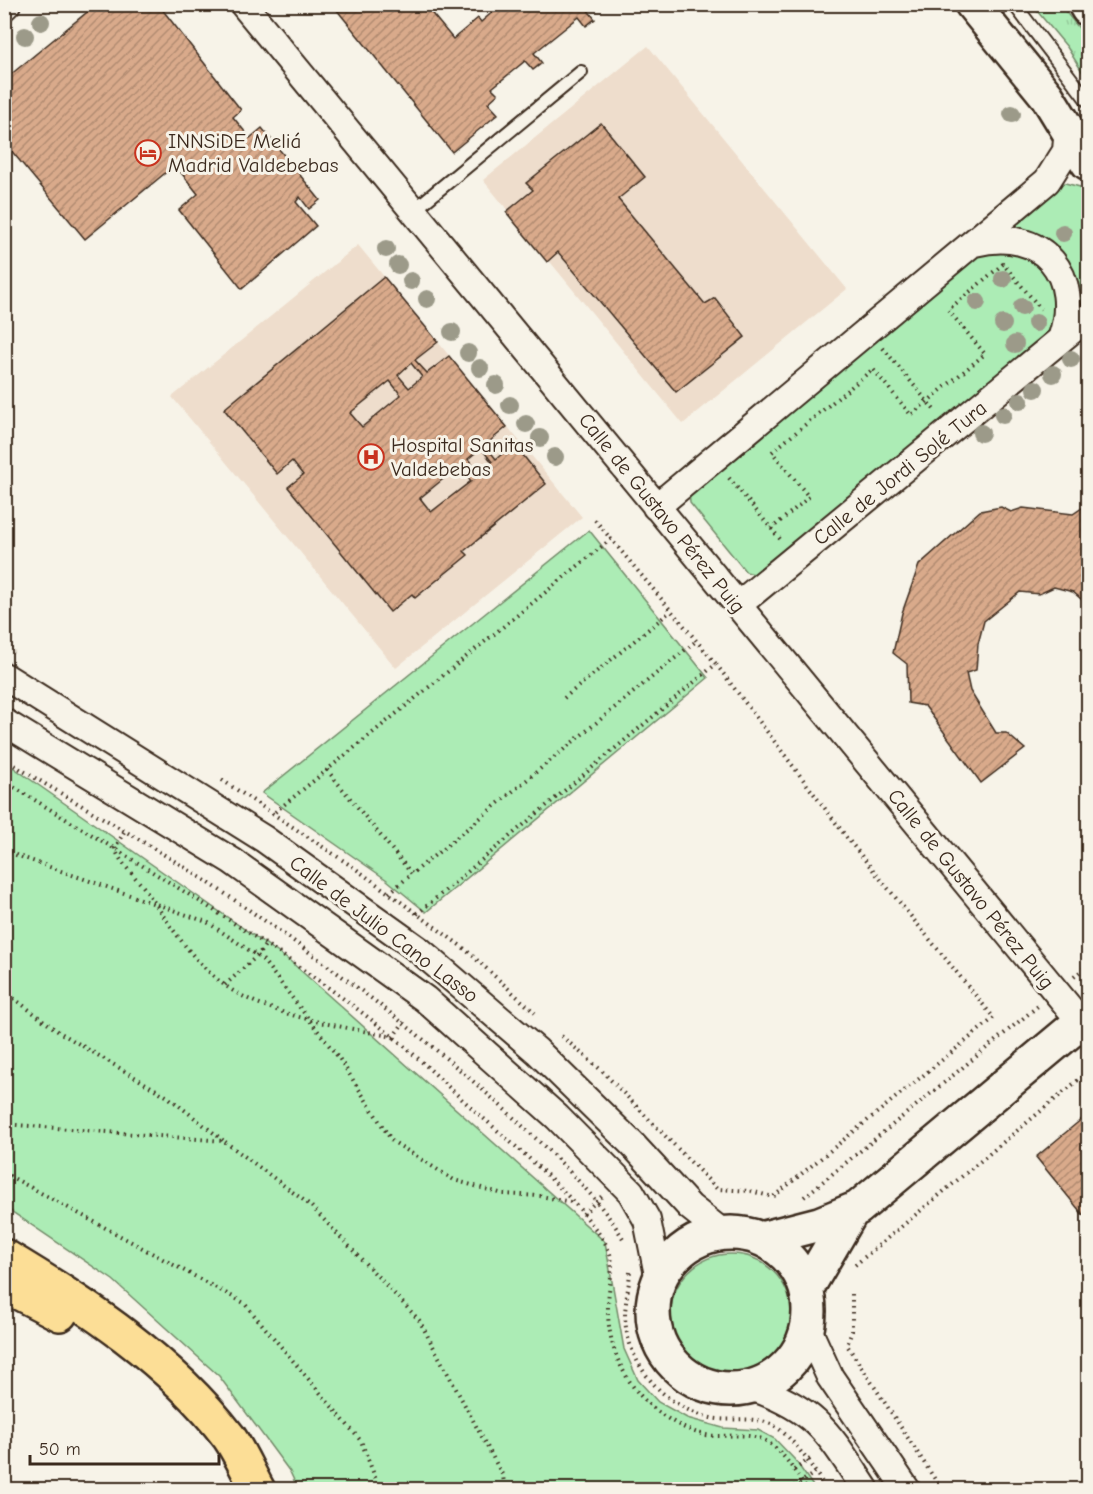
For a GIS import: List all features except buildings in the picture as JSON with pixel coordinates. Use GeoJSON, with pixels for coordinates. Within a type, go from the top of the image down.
{"type":"FeatureCollection","features":[{"type":"Feature","properties":{"kind":"highway"},"geometry":{"type":"LineString","coordinates":[[4,1256],[104,1320],[149,1354],[206,1409],[230,1440],[258,1490]]}},
{"type":"Feature","properties":{"kind":"highway"},"geometry":{"type":"LineString","coordinates":[[4,1285],[97,1335],[138,1365],[198,1422],[258,1490]]}},
{"type":"Feature","properties":{"kind":"street","name":"Calle de Gustavo Pérez Puig"},"geometry":{"type":"LineString","coordinates":[[243,4],[1056,992],[1085,1019]]}},
{"type":"Feature","properties":{"kind":"street"},"geometry":{"type":"LineString","coordinates":[[972,4],[1028,71],[1068,126],[1089,163]]}},
{"type":"Feature","properties":{"kind":"street"},"geometry":{"type":"LineString","coordinates":[[1085,4],[1089,9]]}},
{"type":"Feature","properties":{"kind":"street"},"geometry":{"type":"LineString","coordinates":[[656,507],[974,244],[1054,174],[1066,151],[1068,126]]}},
{"type":"Feature","properties":{"kind":"street"},"geometry":{"type":"LineString","coordinates":[[974,244],[1006,238],[1044,252],[1059,271],[1067,291],[1068,319],[1061,339]]}},
{"type":"Feature","properties":{"kind":"street","name":"Calle de Jordi Solé Tura"},"geometry":{"type":"LineString","coordinates":[[738,605],[1089,317]]}},
{"type":"Feature","properties":{"kind":"street","name":"Calle de Julio Cano Lasso"},"geometry":{"type":"LineString","coordinates":[[4,676],[264,839],[418,950],[537,1051],[651,1163],[690,1207],[723,1233]]}},
{"type":"Feature","properties":{"kind":"street","name":"Calle de Julio Cano Lasso"},"geometry":{"type":"LineString","coordinates":[[4,722],[232,861],[424,999],[557,1117],[631,1192],[647,1220],[659,1280]]}},
{"type":"Feature","properties":{"kind":"street"},"geometry":{"type":"LineString","coordinates":[[807,1288],[852,1211],[1085,1019]]}},
{"type":"Feature","properties":{"kind":"street"},"geometry":{"type":"LineString","coordinates":[[761,1239],[786,1234],[852,1211]]}},
{"type":"Feature","properties":{"kind":"street"},"geometry":{"type":"LineString","coordinates":[[723,1233],[742,1233],[761,1239],[781,1250],[797,1267],[807,1288],[810,1308],[808,1329],[800,1349],[788,1366],[771,1379],[752,1388],[726,1390],[702,1385],[675,1365],[664,1353],[654,1330],[652,1305],[659,1280],[670,1263],[685,1248],[703,1238],[723,1233]]}},
{"type":"Feature","properties":{"kind":"street"},"geometry":{"type":"LineString","coordinates":[[808,1329],[830,1377],[908,1490]]}},
{"type":"Feature","properties":{"kind":"street"},"geometry":{"type":"LineString","coordinates":[[752,1388],[784,1398],[821,1425],[836,1441],[866,1490]]}},
{"type":"Feature","properties":{"kind":"lane"},"geometry":{"type":"LineString","coordinates":[[1014,4],[1089,101]]}},
{"type":"Feature","properties":{"kind":"lane"},"geometry":{"type":"LineString","coordinates":[[413,211],[581,72]]}},
{"type":"Feature","properties":{"kind":"path"},"geometry":{"type":"LineString","coordinates":[[771,529],[810,497],[772,452],[873,369],[911,415],[985,354],[948,310],[1003,264],[1043,312],[1051,305]]}},
{"type":"Feature","properties":{"kind":"path"},"geometry":{"type":"LineString","coordinates":[[879,343],[940,417]]}},
{"type":"Feature","properties":{"kind":"path"},"geometry":{"type":"LineString","coordinates":[[728,477],[786,547]]}},
{"type":"Feature","properties":{"kind":"path"},"geometry":{"type":"LineString","coordinates":[[595,520],[716,664],[851,843],[993,1018],[773,1197]]}},
{"type":"Feature","properties":{"kind":"path"},"geometry":{"type":"LineString","coordinates":[[275,812],[611,539]]}},
{"type":"Feature","properties":{"kind":"path"},"geometry":{"type":"LineString","coordinates":[[564,698],[671,611]]}},
{"type":"Feature","properties":{"kind":"path"},"geometry":{"type":"LineString","coordinates":[[389,893],[696,641]]}},
{"type":"Feature","properties":{"kind":"path"},"geometry":{"type":"LineString","coordinates":[[417,914],[716,664]]}},
{"type":"Feature","properties":{"kind":"path"},"geometry":{"type":"LineString","coordinates":[[4,759],[216,888],[302,946],[404,1022],[538,1140],[585,1189],[609,1218],[627,1247]]}},
{"type":"Feature","properties":{"kind":"path"},"geometry":{"type":"LineString","coordinates":[[327,770],[412,874]]}},
{"type":"Feature","properties":{"kind":"path"},"geometry":{"type":"LineString","coordinates":[[4,781],[206,903],[266,944],[393,1037],[524,1152],[583,1214],[612,1254],[614,1263],[608,1322],[612,1343],[623,1371],[636,1390],[658,1411],[676,1423],[706,1435],[746,1435],[764,1440],[782,1456],[807,1490]]}},
{"type":"Feature","properties":{"kind":"path"},"geometry":{"type":"LineString","coordinates":[[124,832],[115,848],[117,855],[141,881],[164,919],[199,962],[225,985],[262,1005],[309,1019],[393,1037]]}},
{"type":"Feature","properties":{"kind":"path"},"geometry":{"type":"LineString","coordinates":[[4,851],[207,922],[258,956],[339,1058],[392,1141],[454,1180],[504,1194],[572,1202]]}},
{"type":"Feature","properties":{"kind":"path"},"geometry":{"type":"LineString","coordinates":[[225,985],[258,956],[266,944]]}},
{"type":"Feature","properties":{"kind":"path"},"geometry":{"type":"LineString","coordinates":[[798,1202],[1089,965]]}},
{"type":"Feature","properties":{"kind":"path"},"geometry":{"type":"LineString","coordinates":[[4,991],[59,1032],[168,1097],[310,1205],[419,1320],[503,1476],[505,1490]]}},
{"type":"Feature","properties":{"kind":"path"},"geometry":{"type":"LineString","coordinates":[[393,1037],[404,1022]]}},
{"type":"Feature","properties":{"kind":"path"},"geometry":{"type":"LineString","coordinates":[[851,1269],[1089,1072]]}},
{"type":"Feature","properties":{"kind":"path"},"geometry":{"type":"LineString","coordinates":[[4,1124],[224,1141]]}},
{"type":"Feature","properties":{"kind":"path"},"geometry":{"type":"LineString","coordinates":[[4,1173],[244,1303],[361,1441],[381,1490]]}},
{"type":"Feature","properties":{"kind":"path"},"geometry":{"type":"LineString","coordinates":[[583,1214],[607,1191]]}},
{"type":"Feature","properties":{"kind":"path"},"geometry":{"type":"LineString","coordinates":[[631,1261],[625,1320],[628,1339],[638,1363],[649,1380],[668,1398],[709,1418],[749,1418],[772,1425],[788,1437],[816,1472],[827,1490]]}},
{"type":"Feature","properties":{"kind":"path"},"geometry":{"type":"LineString","coordinates":[[852,1294],[852,1331],[847,1345],[942,1490]]}},
{"type":"Feature","properties":{"kind":"path"},"geometry":{"type":"LineString","coordinates":[[789,1490],[816,1472]]}},
{"type":"Feature","properties":{"kind":"shaded area"},"geometry":{"type":"Polygon","coordinates":[[[648,46],[847,289],[683,424],[483,180],[648,46]]]}},
{"type":"Feature","properties":{"kind":"shaded area"},"geometry":{"type":"Polygon","coordinates":[[[358,245],[582,517],[396,668],[172,397],[358,245]]]}},
{"type":"Feature","properties":{"kind":"green space"},"geometry":{"type":"Polygon","coordinates":[[[1032,5],[1060,5],[1088,39],[1088,81],[1067,47],[1032,5]]]}},
{"type":"Feature","properties":{"kind":"green space"},"geometry":{"type":"Polygon","coordinates":[[[1065,183],[1080,187],[1088,198],[1088,306],[758,575],[746,572],[690,503],[689,489],[1056,185],[1065,183]]]}},
{"type":"Feature","properties":{"kind":"green space"},"geometry":{"type":"Polygon","coordinates":[[[589,530],[708,678],[426,912],[387,880],[262,793],[589,530]]]}},
{"type":"Feature","properties":{"kind":"green space"},"geometry":{"type":"Polygon","coordinates":[[[4,761],[290,961],[605,1242],[624,1349],[638,1380],[658,1402],[687,1418],[723,1428],[758,1430],[775,1439],[795,1460],[815,1489],[298,1489],[290,1472],[219,1376],[113,1280],[5,1207],[4,761]]]}},
{"type":"Feature","properties":{"kind":"green space"},"geometry":{"type":"Polygon","coordinates":[[[731,1254],[754,1258],[774,1271],[787,1291],[791,1314],[787,1337],[774,1357],[754,1370],[731,1374],[708,1370],[688,1357],[675,1337],[671,1314],[675,1291],[688,1271],[708,1258],[731,1254]]]}},
{"type":"Feature","properties":{"kind":"place","name":"INNSiDE Meliá Madrid Valdebebas"},"geometry":{"type":"Point","coordinates":[148,153]}},
{"type":"Feature","properties":{"kind":"place","name":"Hospital Sanitas Valdebebas"},"geometry":{"type":"Point","coordinates":[371,457]}}]}
